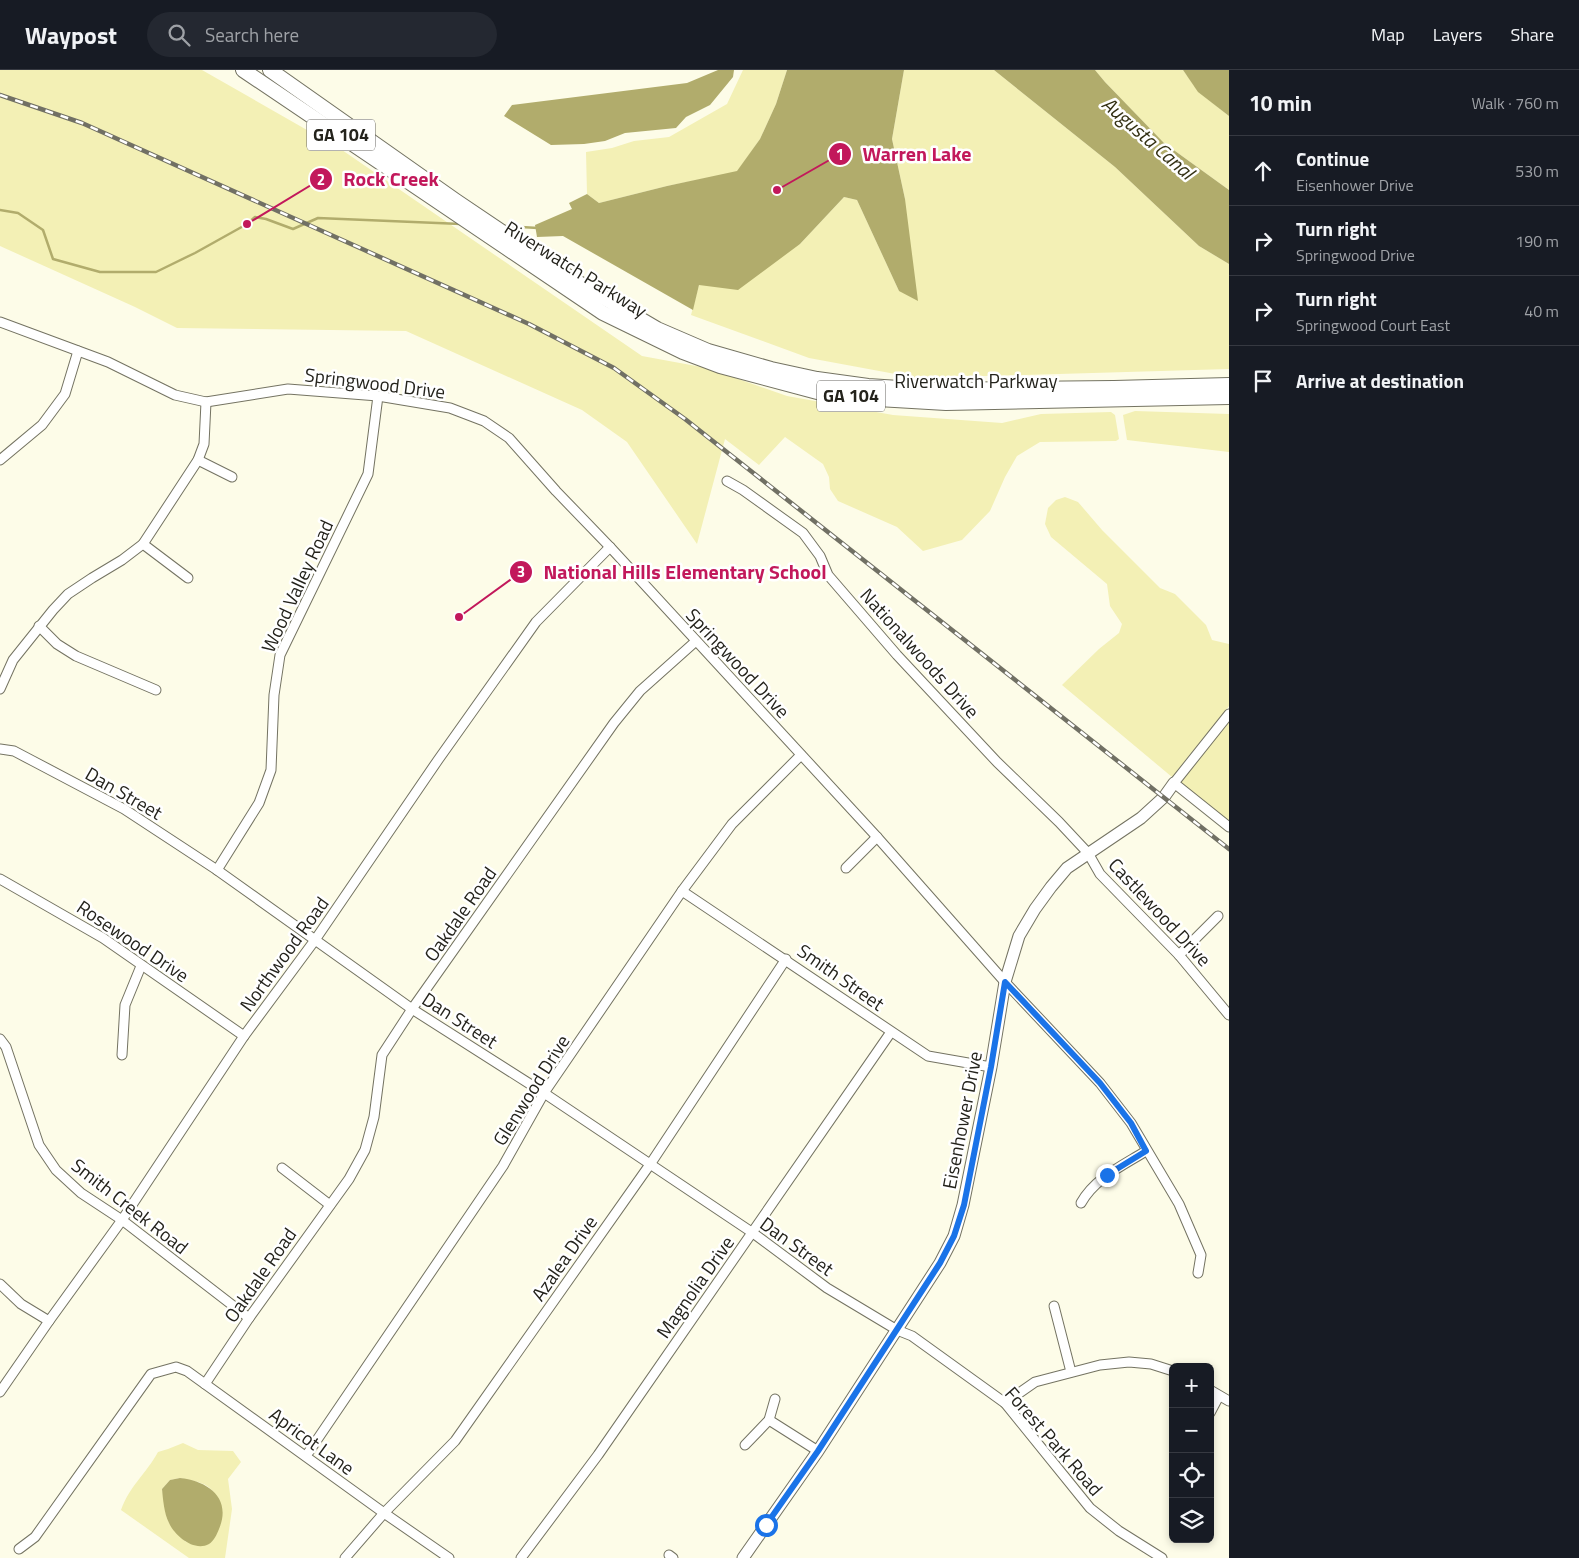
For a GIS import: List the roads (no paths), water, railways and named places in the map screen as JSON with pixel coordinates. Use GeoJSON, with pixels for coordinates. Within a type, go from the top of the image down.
{"type":"FeatureCollection","features":[{"type":"Feature","properties":{"kind":"main road","name":"Riverwatch Parkway"},"geometry":{"type":"LineString","coordinates":[[243,70],[603,313],[682,352],[720,366],[821,393],[878,399],[946,403],[1229,397]]}},
{"type":"Feature","properties":{"kind":"main road","name":"Riverwatch Parkway"},"geometry":{"type":"LineString","coordinates":[[270,70],[456,201],[567,276],[657,329],[708,351],[770,369],[817,379],[868,386],[930,390],[1229,385]]}},
{"type":"Feature","properties":{"kind":"main road"},"geometry":{"type":"LineString","coordinates":[[279,70],[299,90]]}},
{"type":"Feature","properties":{"kind":"street","name":"Springwood Drive"},"geometry":{"type":"LineString","coordinates":[[0,322],[108,362],[175,395],[206,402],[288,389],[378,396],[450,408],[484,421],[509,438],[556,492],[610,547],[877,837],[1005,982],[1100,1083],[1131,1123],[1179,1204],[1201,1255],[1198,1273]]}},
{"type":"Feature","properties":{"kind":"street"},"geometry":{"type":"LineString","coordinates":[[0,460],[42,425],[53,410],[64,394],[78,351]]}},
{"type":"Feature","properties":{"kind":"street","name":"Wood Valley Road"},"geometry":{"type":"LineString","coordinates":[[216,870],[259,803],[271,770],[274,695],[280,655],[368,474],[378,396]]}},
{"type":"Feature","properties":{"kind":"street"},"geometry":{"type":"LineString","coordinates":[[0,689],[13,660],[39,626],[68,594],[122,560],[143,544],[198,460],[204,444],[206,402]]}},
{"type":"Feature","properties":{"kind":"street"},"geometry":{"type":"LineString","coordinates":[[198,460],[232,477]]}},
{"type":"Feature","properties":{"kind":"street","name":"Nationalwoods Drive"},"geometry":{"type":"LineString","coordinates":[[727,481],[743,490],[803,533],[820,556],[828,575],[897,655],[997,762],[1088,853]]}},
{"type":"Feature","properties":{"kind":"street"},"geometry":{"type":"LineString","coordinates":[[143,544],[188,578]]}},
{"type":"Feature","properties":{"kind":"street","name":"Northwood Road"},"geometry":{"type":"LineString","coordinates":[[0,1392],[122,1220],[244,1036],[315,940],[438,760],[536,622],[610,547]]}},
{"type":"Feature","properties":{"kind":"street"},"geometry":{"type":"LineString","coordinates":[[39,626],[57,644],[76,656],[156,690]]}},
{"type":"Feature","properties":{"kind":"street","name":"Oakdale Road"},"geometry":{"type":"LineString","coordinates":[[205,1384],[249,1318],[349,1179],[365,1150],[374,1116],[382,1055],[412,1009],[614,723],[640,691],[696,641]]}},
{"type":"Feature","properties":{"kind":"street","name":"Eisenhower Drive"},"geometry":{"type":"LineString","coordinates":[[743,1558],[818,1451],[940,1263],[954,1236],[964,1205],[991,1067],[1005,982],[1011,958],[1027,920],[1051,887],[1068,868],[1141,818],[1164,797],[1229,714]]}},
{"type":"Feature","properties":{"kind":"street","name":"Dan Street"},"geometry":{"type":"LineString","coordinates":[[0,749],[14,752],[33,760],[124,809],[216,870],[412,1009],[544,1093],[753,1232],[827,1288],[897,1330]]}},
{"type":"Feature","properties":{"kind":"street","name":"Glenwood Drive"},"geometry":{"type":"LineString","coordinates":[[306,1456],[503,1166],[544,1093],[682,891],[732,824],[801,755]]}},
{"type":"Feature","properties":{"kind":"street"},"geometry":{"type":"LineString","coordinates":[[1174,783],[1229,827]]}},
{"type":"Feature","properties":{"kind":"street"},"geometry":{"type":"LineString","coordinates":[[846,868],[877,837]]}},
{"type":"Feature","properties":{"kind":"street","name":"Castlewood Drive"},"geometry":{"type":"LineString","coordinates":[[1088,853],[1100,874],[1179,954],[1229,1016]]}},
{"type":"Feature","properties":{"kind":"street","name":"Rosewood Drive"},"geometry":{"type":"LineString","coordinates":[[0,879],[103,938],[244,1036]]}},
{"type":"Feature","properties":{"kind":"street","name":"Smith Street"},"geometry":{"type":"LineString","coordinates":[[682,891],[928,1056],[991,1067]]}},
{"type":"Feature","properties":{"kind":"street"},"geometry":{"type":"LineString","coordinates":[[1179,954],[1218,916]]}},
{"type":"Feature","properties":{"kind":"street","name":"Azalea Drive"},"geometry":{"type":"LineString","coordinates":[[345,1558],[384,1513],[455,1440],[651,1164],[786,959]]}},
{"type":"Feature","properties":{"kind":"street"},"geometry":{"type":"LineString","coordinates":[[122,1055],[124,1005],[141,966]]}},
{"type":"Feature","properties":{"kind":"street","name":"Magnolia Drive"},"geometry":{"type":"LineString","coordinates":[[522,1558],[598,1454],[891,1032]]}},
{"type":"Feature","properties":{"kind":"street","name":"Smith Creek Road"},"geometry":{"type":"LineString","coordinates":[[0,1039],[6,1047],[39,1145],[56,1170],[81,1193],[122,1220],[249,1318]]}},
{"type":"Feature","properties":{"kind":"street"},"geometry":{"type":"LineString","coordinates":[[1081,1203],[1088,1190],[1107,1175],[1146,1151]]}},
{"type":"Feature","properties":{"kind":"street"},"geometry":{"type":"LineString","coordinates":[[282,1168],[330,1204]]}},
{"type":"Feature","properties":{"kind":"street"},"geometry":{"type":"LineString","coordinates":[[0,1284],[21,1304],[49,1321]]}},
{"type":"Feature","properties":{"kind":"street"},"geometry":{"type":"LineString","coordinates":[[1054,1306],[1071,1372]]}},
{"type":"Feature","properties":{"kind":"street","name":"Forest Park Road"},"geometry":{"type":"LineString","coordinates":[[897,1330],[912,1336],[1005,1403],[1090,1508],[1118,1531],[1162,1558]]}},
{"type":"Feature","properties":{"kind":"street"},"geometry":{"type":"LineString","coordinates":[[1005,1403],[1035,1382],[1100,1365],[1129,1362],[1151,1364],[1169,1369]]}},
{"type":"Feature","properties":{"kind":"street","name":"Apricot Lane"},"geometry":{"type":"LineString","coordinates":[[19,1549],[36,1537],[151,1374],[176,1367],[188,1371],[449,1558]]}},
{"type":"Feature","properties":{"kind":"street"},"geometry":{"type":"LineString","coordinates":[[1214,1393],[1229,1401]]}},
{"type":"Feature","properties":{"kind":"street"},"geometry":{"type":"LineString","coordinates":[[1213,1408],[1219,1396]]}},
{"type":"Feature","properties":{"kind":"street"},"geometry":{"type":"LineString","coordinates":[[745,1444],[769,1420],[775,1399]]}},
{"type":"Feature","properties":{"kind":"street"},"geometry":{"type":"LineString","coordinates":[[769,1420],[818,1451]]}},
{"type":"Feature","properties":{"kind":"water"},"geometry":{"type":"Polygon","coordinates":[[[718,70],[734,70],[733,77],[710,105],[686,117],[676,128],[625,133],[605,141],[584,144],[551,145],[504,116],[512,105],[687,83],[718,70]]]}},
{"type":"Feature","properties":{"kind":"water"},"geometry":{"type":"Polygon","coordinates":[[[787,70],[904,70],[892,139],[905,199],[918,301],[899,291],[857,200],[844,197],[800,244],[738,290],[699,285],[693,310],[563,236],[537,237],[535,225],[572,209],[569,203],[587,194],[599,203],[737,171],[760,139],[776,104],[787,70]]]}},
{"type":"Feature","properties":{"kind":"water","name":"Augusta Canal"},"geometry":{"type":"Polygon","coordinates":[[[994,70],[1095,70],[1164,143],[1229,190],[1229,264],[1199,246],[1115,167],[994,70]]]}},
{"type":"Feature","properties":{"kind":"water"},"geometry":{"type":"Polygon","coordinates":[[[1183,70],[1229,70],[1229,116],[1198,92],[1183,70]]]}},
{"type":"Feature","properties":{"kind":"water"},"geometry":{"type":"Polygon","coordinates":[[[180,1478],[208,1487],[220,1500],[222,1518],[216,1535],[209,1544],[197,1546],[191,1544],[176,1533],[167,1519],[162,1489],[170,1480],[180,1478]]]}},
{"type":"Feature","properties":{"kind":"waterway"},"geometry":{"type":"LineString","coordinates":[[0,210],[18,213],[43,230],[53,259],[100,272],[156,272],[195,253],[247,224],[255,217],[293,229],[318,218],[461,224]]}},
{"type":"Feature","properties":{"kind":"waterway"},"geometry":{"type":"LineString","coordinates":[[504,226],[538,228]]}},
{"type":"Feature","properties":{"kind":"railway"},"geometry":{"type":"LineString","coordinates":[[0,95],[82,123],[529,324],[614,368],[685,419],[1229,849]]}},
{"type":"Feature","properties":{"kind":"place","name":"Warren Lake"},"geometry":{"type":"Point","coordinates":[777,190]}},
{"type":"Feature","properties":{"kind":"place","name":"Rock Creek"},"geometry":{"type":"Point","coordinates":[247,224]}},
{"type":"Feature","properties":{"kind":"place","name":"National Hills Elementary School"},"geometry":{"type":"Point","coordinates":[459,617]}}]}
